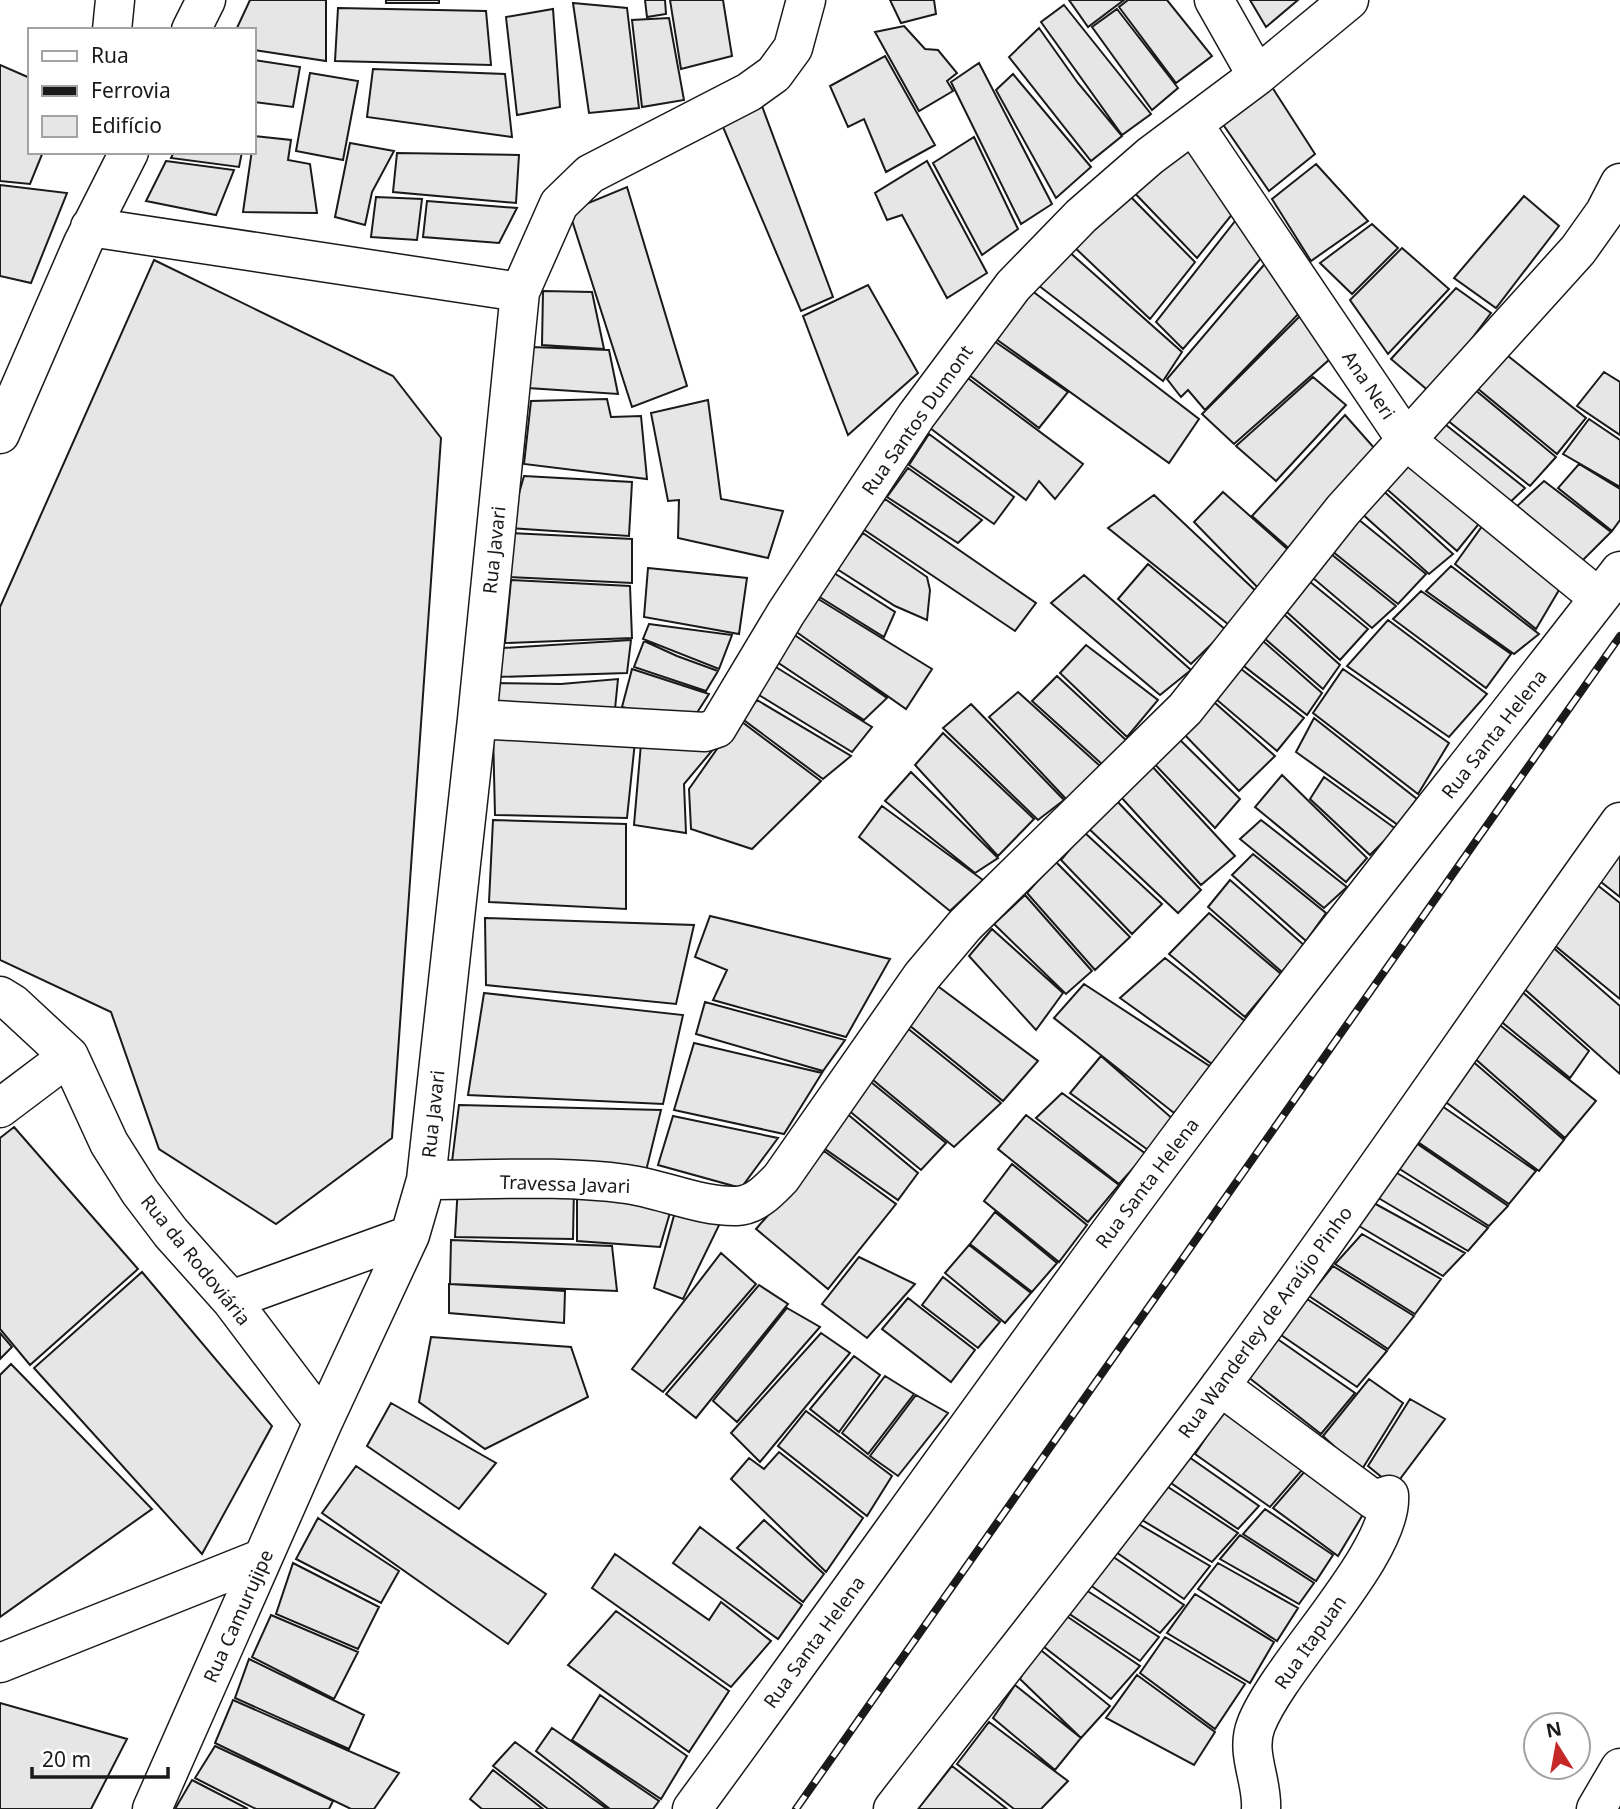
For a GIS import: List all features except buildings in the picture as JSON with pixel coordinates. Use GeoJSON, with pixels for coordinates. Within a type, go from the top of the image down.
{"type":"FeatureCollection","features":[{"type":"Feature","properties":{"kind":"street"},"geometry":{"type":"LineString","coordinates":[[112,28],[115,0]]}},
{"type":"Feature","properties":{"kind":"street"},"geometry":{"type":"LineString","coordinates":[[192,28],[206,0]]}},
{"type":"Feature","properties":{"kind":"street","name":"Rua Javari"},"geometry":{"type":"LineString","coordinates":[[323,1422],[410,1235],[426,1180],[477,719],[520,292],[559,204],[590,174],[737,98],[774,74],[793,48],[806,0]]}},
{"type":"Feature","properties":{"kind":"street"},"geometry":{"type":"LineString","coordinates":[[1214,0],[1257,76]]}},
{"type":"Feature","properties":{"kind":"street","name":"Rua Santos Dumont"},"geometry":{"type":"LineString","coordinates":[[477,719],[705,732],[717,729],[786,612],[916,416],[1013,286],[1081,216],[1150,156],[1257,76],[1349,0]]}},
{"type":"Feature","properties":{"kind":"street","name":"Ana Neri"},"geometry":{"type":"LineString","coordinates":[[1193,124],[1406,441],[1609,584]]}},
{"type":"Feature","properties":{"kind":"street"},"geometry":{"type":"LineString","coordinates":[[90,227],[99,154]]}},
{"type":"Feature","properties":{"kind":"street"},"geometry":{"type":"LineString","coordinates":[[0,434],[90,227],[128,154]]}},
{"type":"Feature","properties":{"kind":"street"},"geometry":{"type":"LineString","coordinates":[[1406,441],[1578,250],[1605,212],[1620,183]]}},
{"type":"Feature","properties":{"kind":"street"},"geometry":{"type":"LineString","coordinates":[[90,227],[520,292]]}},
{"type":"Feature","properties":{"kind":"street","name":"Travessa Javari"},"geometry":{"type":"LineString","coordinates":[[426,1180],[577,1180],[626,1184],[703,1202],[737,1206],[751,1203],[781,1178],[922,976],[965,925],[1185,709],[1343,510],[1406,441]]}},
{"type":"Feature","properties":{"kind":"street","name":"Rua Santa Helena"},"geometry":{"type":"LineString","coordinates":[[692,1809],[868,1568],[980,1408],[1202,1108],[1609,584]]}},
{"type":"Feature","properties":{"kind":"street","name":"Rua Wanderley de Araújo Pinho"},"geometry":{"type":"LineString","coordinates":[[893,1809],[1220,1386],[1430,1096],[1516,967],[1620,822]]}},
{"type":"Feature","properties":{"kind":"street","name":"Rua da Rodoviária"},"geometry":{"type":"LineString","coordinates":[[0,996],[13,1004],[69,1056],[109,1143],[140,1192],[171,1233],[231,1300],[323,1422]]}},
{"type":"Feature","properties":{"kind":"street"},"geometry":{"type":"LineString","coordinates":[[0,1108],[69,1056]]}},
{"type":"Feature","properties":{"kind":"street"},"geometry":{"type":"LineString","coordinates":[[231,1300],[410,1235]]}},
{"type":"Feature","properties":{"kind":"street","name":"Rua Itapuan"},"geometry":{"type":"LineString","coordinates":[[1220,1386],[1374,1500],[1389,1495],[1387,1515],[1375,1543],[1283,1678],[1256,1725],[1253,1757],[1261,1809]]}},
{"type":"Feature","properties":{"kind":"street","name":"Rua Camurujipe"},"geometry":{"type":"LineString","coordinates":[[152,1809],[323,1422]]}},
{"type":"Feature","properties":{"kind":"street"},"geometry":{"type":"LineString","coordinates":[[0,1663],[263,1558]]}},
{"type":"Feature","properties":{"kind":"street"},"geometry":{"type":"LineString","coordinates":[[1596,1809],[1620,1768]]}},
{"type":"Feature","properties":{"kind":"railway"},"geometry":{"type":"LineString","coordinates":[[796,1809],[1620,636]]}}]}
